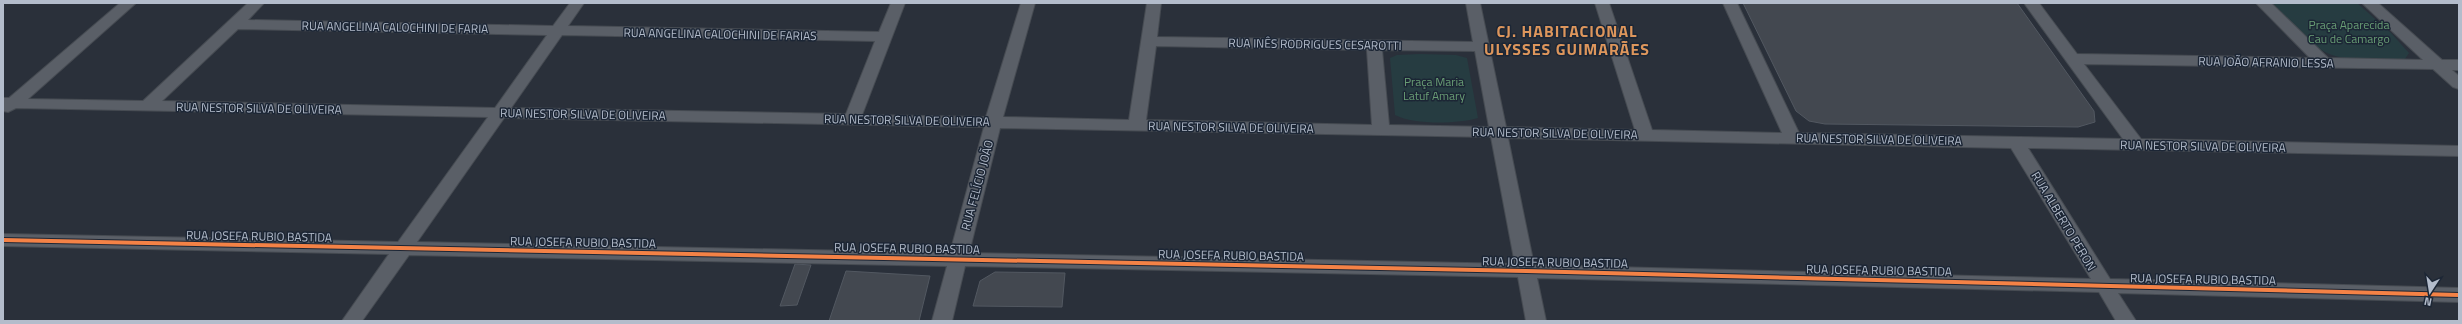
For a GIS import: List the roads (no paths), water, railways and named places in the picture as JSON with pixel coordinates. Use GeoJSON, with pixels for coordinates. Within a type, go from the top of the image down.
{"type":"FeatureCollection","features":[{"type":"Feature","properties":{"kind":"street"},"geometry":{"type":"LineString","coordinates":[[6,106],[129,3]]}},
{"type":"Feature","properties":{"kind":"street"},"geometry":{"type":"LineString","coordinates":[[147,106],[257,3]]}},
{"type":"Feature","properties":{"kind":"street"},"geometry":{"type":"LineString","coordinates":[[352,321],[577,3]]}},
{"type":"Feature","properties":{"kind":"street"},"geometry":{"type":"LineString","coordinates":[[852,119],[898,3]]}},
{"type":"Feature","properties":{"kind":"street","name":"RUA FELÍCIO JOÃO"},"geometry":{"type":"LineString","coordinates":[[942,321],[994,122],[1028,3]]}},
{"type":"Feature","properties":{"kind":"street"},"geometry":{"type":"LineString","coordinates":[[1137,124],[1154,3]]}},
{"type":"Feature","properties":{"kind":"street"},"geometry":{"type":"LineString","coordinates":[[1473,3],[1536,321]]}},
{"type":"Feature","properties":{"kind":"street"},"geometry":{"type":"LineString","coordinates":[[1602,3],[1645,135]]}},
{"type":"Feature","properties":{"kind":"street"},"geometry":{"type":"LineString","coordinates":[[1730,3],[1793,138]]}},
{"type":"Feature","properties":{"kind":"street"},"geometry":{"type":"LineString","coordinates":[[2031,3],[2136,145]]}},
{"type":"Feature","properties":{"kind":"street"},"geometry":{"type":"LineString","coordinates":[[2263,3],[2324,63]]}},
{"type":"Feature","properties":{"kind":"street"},"geometry":{"type":"LineString","coordinates":[[2369,3],[2459,84]]}},
{"type":"Feature","properties":{"kind":"street","name":"RUA ANGELINA CALOCHINI DE FARIA"},"geometry":{"type":"LineString","coordinates":[[234,24],[556,31]]}},
{"type":"Feature","properties":{"kind":"street","name":"RUA ANGELINA CALOCHINI DE FARIAS"},"geometry":{"type":"LineString","coordinates":[[556,31],[885,37]]}},
{"type":"Feature","properties":{"kind":"street","name":"RUA INÊS RODRIGUES CESAROTTI"},"geometry":{"type":"LineString","coordinates":[[1150,40],[1481,47]]}},
{"type":"Feature","properties":{"kind":"street"},"geometry":{"type":"LineString","coordinates":[[1374,45],[1382,130]]}},
{"type":"Feature","properties":{"kind":"street","name":"RUA JOÃO AFRANIO LESSA"},"geometry":{"type":"LineString","coordinates":[[2072,59],[2459,65]]}},
{"type":"Feature","properties":{"kind":"street","name":"RUA NESTOR SILVA DE OLIVEIRA"},"geometry":{"type":"LineString","coordinates":[[6,106],[147,106],[499,112],[2459,151]]}},
{"type":"Feature","properties":{"kind":"street","name":"RUA ALBERTO PERON"},"geometry":{"type":"LineString","coordinates":[[2016,142],[2126,321]]}},
{"type":"Feature","properties":{"kind":"street","name":"RUA JOSEFA RUBIO BASTIDA"},"geometry":{"type":"LineString","coordinates":[[3,240],[1526,271],[2459,295]]}},
{"type":"Feature","properties":{"kind":"district","name":"CJ. HABITACIONAL ULYSSES GUIMARÃES"},"geometry":{"type":"Point","coordinates":[1567,40]}},
{"type":"Feature","properties":{"kind":"park label","name":"Praça Aparecida Cau de Camargo"},"geometry":{"type":"Point","coordinates":[2349,31]}},
{"type":"Feature","properties":{"kind":"park label","name":"Praça Maria Latuf Amary"},"geometry":{"type":"Point","coordinates":[1434,88]}}]}
